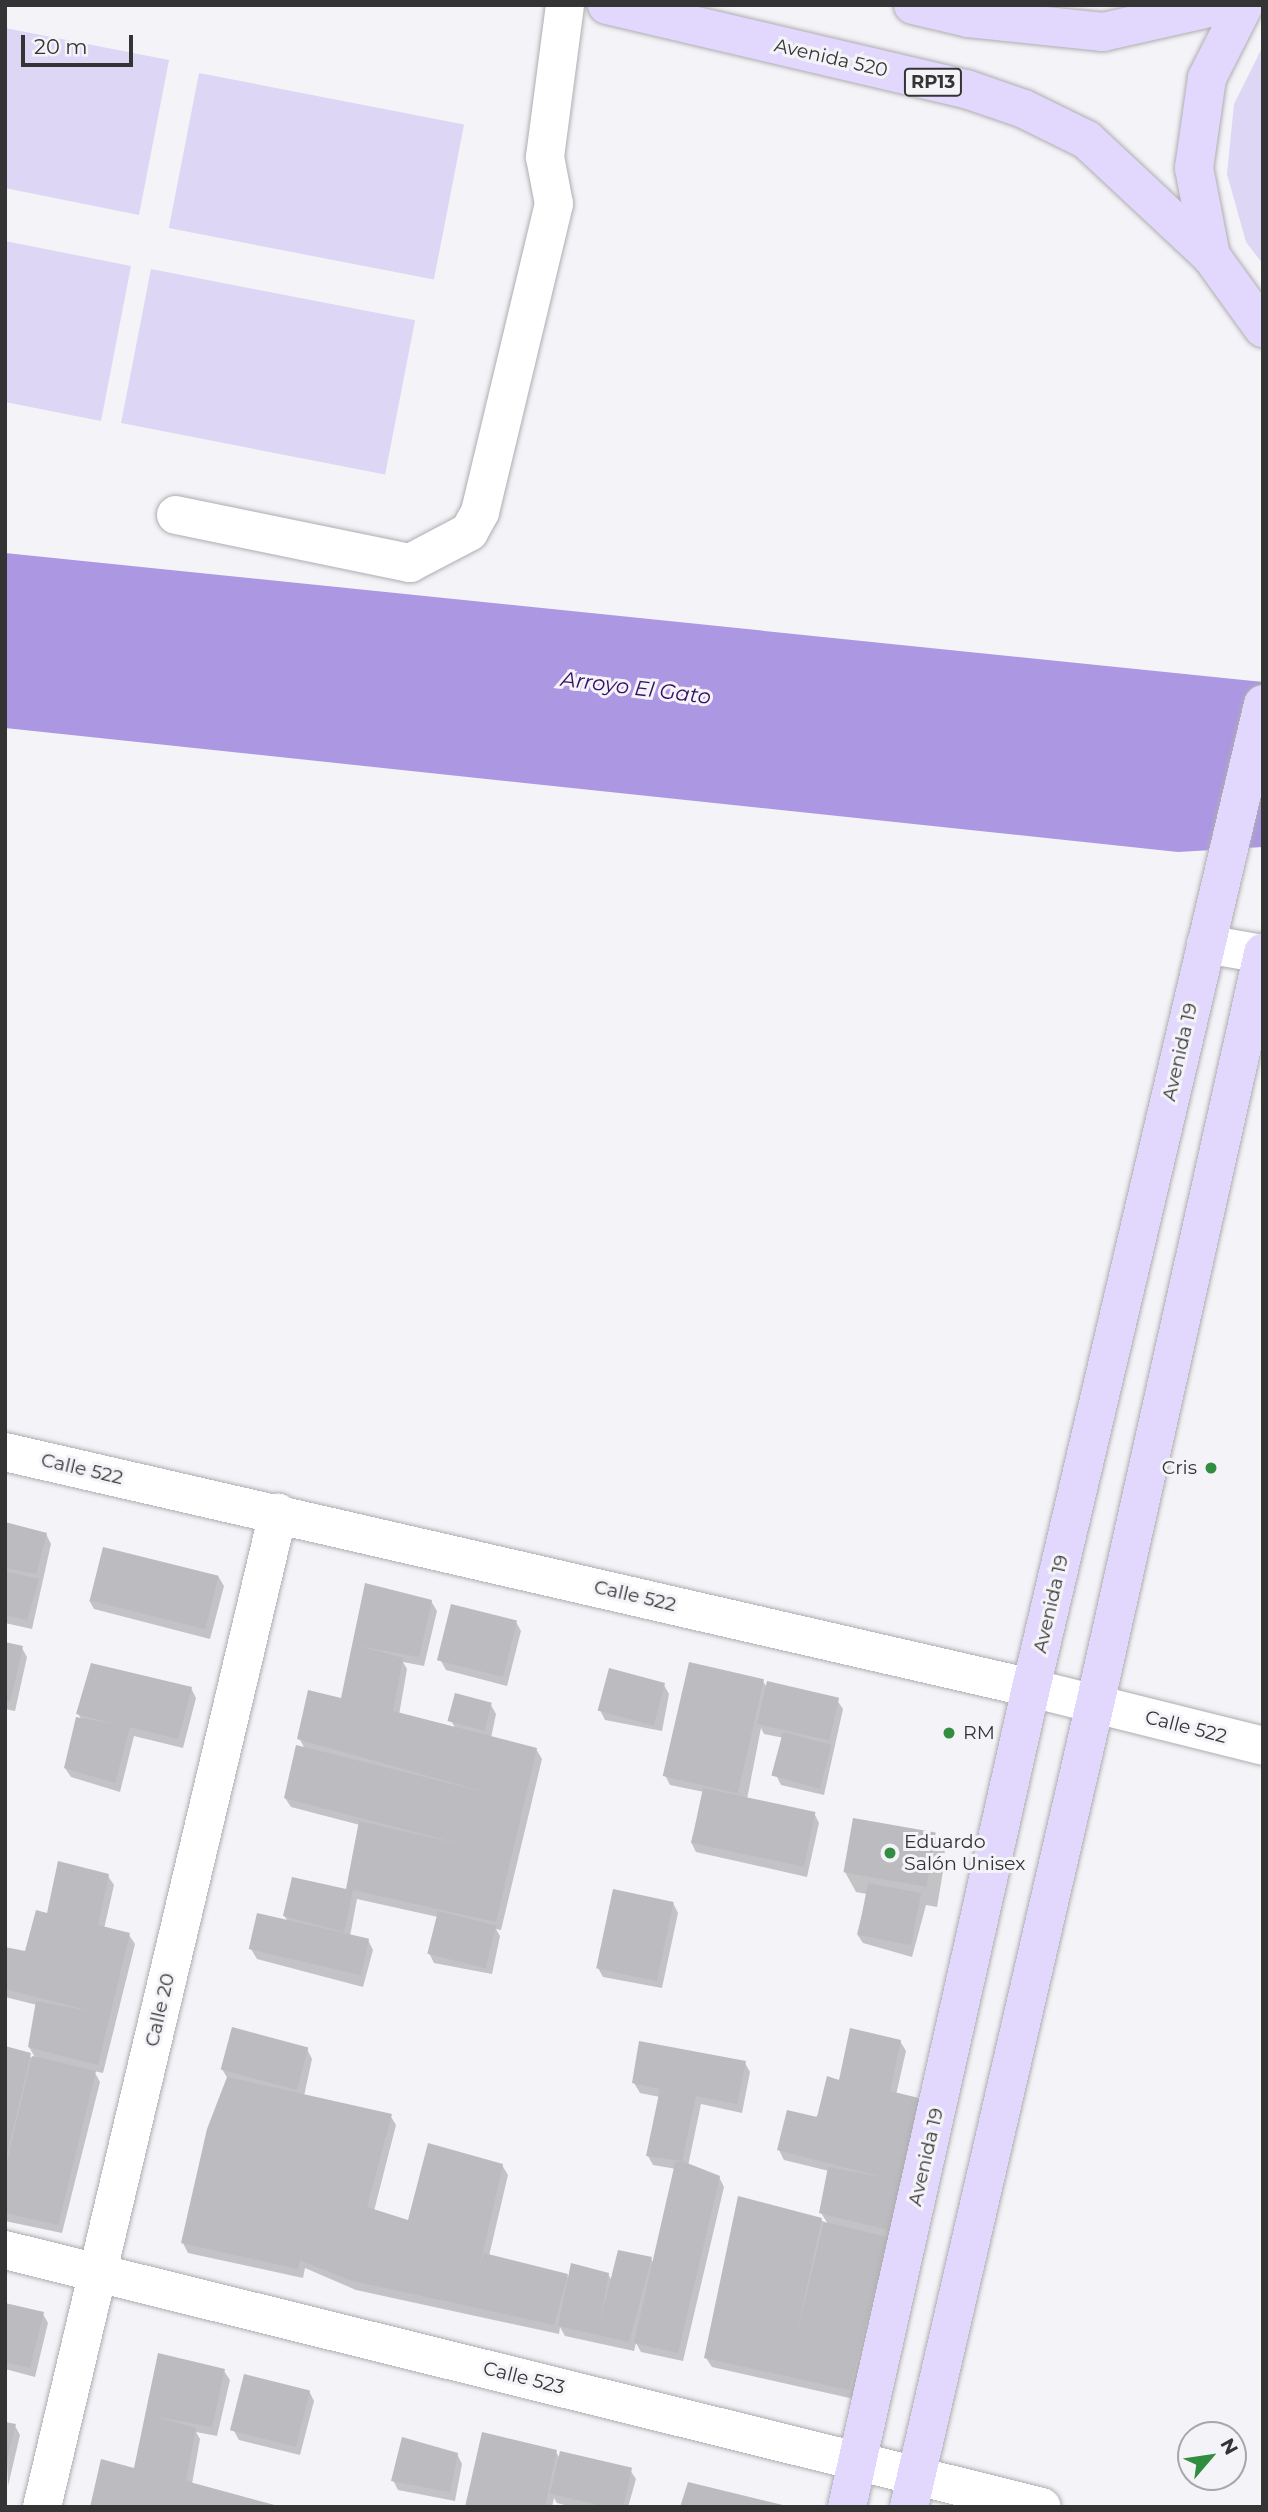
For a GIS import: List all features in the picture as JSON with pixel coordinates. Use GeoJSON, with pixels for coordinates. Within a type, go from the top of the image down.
{"type":"FeatureCollection","features":[{"type":"Feature","properties":{"kind":"main road","name":"Avenida 520"},"geometry":{"type":"LineString","coordinates":[[607,5],[966,89],[1024,109],[1087,140],[1211,256]]}},
{"type":"Feature","properties":{"kind":"main road"},"geometry":{"type":"LineString","coordinates":[[913,5],[968,18],[1103,32],[1223,5]]}},
{"type":"Feature","properties":{"kind":"main road","name":"RP13"},"geometry":{"type":"LineString","coordinates":[[1244,5],[1207,78],[1194,168],[1211,256],[1261,330]]}},
{"type":"Feature","properties":{"kind":"main road","name":"Avenida 19"},"geometry":{"type":"LineString","coordinates":[[847,2507],[1031,1688],[1263,704]]}},
{"type":"Feature","properties":{"kind":"main road"},"geometry":{"type":"LineString","coordinates":[[912,2492],[1096,1704],[1263,954]]}},
{"type":"Feature","properties":{"kind":"street"},"geometry":{"type":"LineString","coordinates":[[176,516],[410,563],[469,532],[481,512],[554,204],[545,157],[565,5]]}},
{"type":"Feature","properties":{"kind":"street"},"geometry":{"type":"LineString","coordinates":[[1206,944],[1263,954]]}},
{"type":"Feature","properties":{"kind":"street","name":"Calle 522"},"geometry":{"type":"LineString","coordinates":[[5,1452],[1031,1688],[1263,1746]]}},
{"type":"Feature","properties":{"kind":"street","name":"Calle 20"},"geometry":{"type":"LineString","coordinates":[[42,2507],[278,1513]]}},
{"type":"Feature","properties":{"kind":"street","name":"Calle 523"},"geometry":{"type":"LineString","coordinates":[[5,2250],[858,2461],[912,2492],[1042,2507]]}},
{"type":"Feature","properties":{"kind":"shaded area"},"geometry":{"type":"Polygon","coordinates":[[[5,28],[169,60],[139,215],[5,188],[5,28]]]}},
{"type":"Feature","properties":{"kind":"shaded area"},"geometry":{"type":"Polygon","coordinates":[[[1263,46],[1263,264],[1246,242],[1227,174],[1234,104],[1263,46]]]}},
{"type":"Feature","properties":{"kind":"shaded area"},"geometry":{"type":"Polygon","coordinates":[[[199,73],[464,125],[434,280],[169,228],[199,73]]]}},
{"type":"Feature","properties":{"kind":"shaded area"},"geometry":{"type":"Polygon","coordinates":[[[5,241],[131,266],[101,421],[5,402],[5,241]]]}},
{"type":"Feature","properties":{"kind":"shaded area"},"geometry":{"type":"Polygon","coordinates":[[[151,269],[415,320],[385,474],[121,423],[151,269]]]}},
{"type":"Feature","properties":{"kind":"water","name":"Arroyo El Gato"},"geometry":{"type":"Polygon","coordinates":[[[5,553],[1263,682],[1263,847],[1178,852],[5,728],[5,553]]]}},
{"type":"Feature","properties":{"kind":"building"},"geometry":{"type":"Polygon","coordinates":[[[5,1522],[47,1533],[36,1574],[5,1568],[5,1522]]]}},
{"type":"Feature","properties":{"kind":"building"},"geometry":{"type":"Polygon","coordinates":[[[103,1547],[218,1576],[205,1629],[90,1600],[103,1547]]]}},
{"type":"Feature","properties":{"kind":"building"},"geometry":{"type":"Polygon","coordinates":[[[5,1571],[39,1579],[27,1620],[5,1615],[5,1571]]]}},
{"type":"Feature","properties":{"kind":"building"},"geometry":{"type":"Polygon","coordinates":[[[365,1583],[432,1600],[419,1657],[359,1646],[403,1658],[393,1711],[537,1748],[496,1922],[353,1890],[344,1932],[283,1916],[292,1877],[346,1889],[359,1821],[468,1846],[284,1798],[296,1745],[496,1795],[297,1739],[308,1690],[341,1698],[365,1583]]]}},
{"type":"Feature","properties":{"kind":"building"},"geometry":{"type":"Polygon","coordinates":[[[451,1604],[517,1620],[503,1677],[437,1660],[451,1604]]]}},
{"type":"Feature","properties":{"kind":"building"},"geometry":{"type":"Polygon","coordinates":[[[5,1642],[23,1646],[10,1702],[5,1701],[5,1642]]]}},
{"type":"Feature","properties":{"kind":"building"},"geometry":{"type":"Polygon","coordinates":[[[689,1662],[764,1679],[738,1793],[663,1776],[689,1662]]]}},
{"type":"Feature","properties":{"kind":"building"},"geometry":{"type":"Polygon","coordinates":[[[91,1663],[192,1687],[178,1739],[130,1727],[115,1783],[64,1768],[76,1717],[119,1725],[76,1714],[91,1663]]]}},
{"type":"Feature","properties":{"kind":"building"},"geometry":{"type":"Polygon","coordinates":[[[609,1668],[665,1683],[654,1726],[598,1711],[609,1668]]]}},
{"type":"Feature","properties":{"kind":"building"},"geometry":{"type":"Polygon","coordinates":[[[767,1681],[839,1698],[829,1741],[757,1724],[767,1681]]]}},
{"type":"Feature","properties":{"kind":"building"},"geometry":{"type":"Polygon","coordinates":[[[455,1693],[492,1703],[484,1731],[447,1721],[455,1693]]]}},
{"type":"Feature","properties":{"kind":"building"},"geometry":{"type":"Polygon","coordinates":[[[783,1732],[831,1745],[820,1788],[771,1775],[783,1732]]]}},
{"type":"Feature","properties":{"kind":"building"},"geometry":{"type":"Polygon","coordinates":[[[703,1788],[815,1812],[804,1867],[691,1843],[703,1788]]]}},
{"type":"Feature","properties":{"kind":"building","name":"Eduardo Salón Unisex"},"geometry":{"type":"Polygon","coordinates":[[[853,1818],[936,1833],[926,1887],[843,1872],[853,1818]]]}},
{"type":"Feature","properties":{"kind":"building"},"geometry":{"type":"Polygon","coordinates":[[[58,1861],[109,1874],[98,1925],[130,1933],[98,2065],[28,2047],[36,2001],[94,2012],[5,1989],[5,1947],[25,1951],[36,1910],[47,1913],[58,1861]]]}},
{"type":"Feature","properties":{"kind":"building"},"geometry":{"type":"Polygon","coordinates":[[[868,1883],[921,1893],[911,1945],[858,1935],[868,1883]]]}},
{"type":"Feature","properties":{"kind":"building"},"geometry":{"type":"Polygon","coordinates":[[[613,1889],[674,1902],[657,1981],[596,1968],[613,1889]]]}},
{"type":"Feature","properties":{"kind":"building"},"geometry":{"type":"Polygon","coordinates":[[[438,1911],[496,1926],[486,1968],[427,1954],[438,1911]]]}},
{"type":"Feature","properties":{"kind":"building"},"geometry":{"type":"Polygon","coordinates":[[[257,1913],[369,1939],[361,1975],[249,1949],[257,1913]]]}},
{"type":"Feature","properties":{"kind":"building"},"geometry":{"type":"Polygon","coordinates":[[[232,2027],[308,2047],[297,2090],[221,2070],[232,2027]]]}},
{"type":"Feature","properties":{"kind":"building"},"geometry":{"type":"Polygon","coordinates":[[[850,2028],[901,2040],[890,2091],[923,2099],[889,2230],[819,2213],[828,2167],[886,2178],[777,2150],[787,2110],[817,2117],[827,2076],[839,2080],[850,2028]]]}},
{"type":"Feature","properties":{"kind":"building"},"geometry":{"type":"Polygon","coordinates":[[[639,2041],[746,2061],[737,2104],[696,2096],[682,2161],[646,2156],[660,2089],[632,2083],[639,2041]]]}},
{"type":"Feature","properties":{"kind":"building"},"geometry":{"type":"Polygon","coordinates":[[[5,2046],[31,2053],[6,2159],[5,2159],[5,2046]]]}},
{"type":"Feature","properties":{"kind":"building"},"geometry":{"type":"Polygon","coordinates":[[[32,2056],[96,2071],[58,2225],[5,2213],[5,2170],[32,2056]]]}},
{"type":"Feature","properties":{"kind":"building"},"geometry":{"type":"Polygon","coordinates":[[[227,2077],[392,2114],[367,2207],[408,2220],[428,2143],[503,2164],[478,2274],[484,2253],[568,2274],[554,2325],[349,2280],[300,2260],[298,2269],[181,2243],[207,2129],[227,2077]]]}},
{"type":"Feature","properties":{"kind":"building"},"geometry":{"type":"Polygon","coordinates":[[[682,2161],[720,2176],[678,2353],[634,2343],[675,2163],[682,2161]]]}},
{"type":"Feature","properties":{"kind":"building"},"geometry":{"type":"Polygon","coordinates":[[[738,2196],[822,2218],[792,2354],[824,2222],[888,2237],[849,2390],[704,2358],[738,2196]]]}},
{"type":"Feature","properties":{"kind":"building"},"geometry":{"type":"Polygon","coordinates":[[[618,2250],[652,2257],[629,2342],[558,2326],[571,2263],[609,2273],[600,2322],[618,2250]]]}},
{"type":"Feature","properties":{"kind":"building"},"geometry":{"type":"Polygon","coordinates":[[[5,2303],[44,2312],[30,2368],[5,2362],[5,2303]]]}},
{"type":"Feature","properties":{"kind":"building"},"geometry":{"type":"Polygon","coordinates":[[[158,2353],[225,2369],[212,2427],[153,2416],[196,2428],[186,2481],[282,2507],[90,2507],[101,2459],[134,2468],[158,2353]]]}},
{"type":"Feature","properties":{"kind":"building"},"geometry":{"type":"Polygon","coordinates":[[[244,2374],[310,2390],[296,2447],[230,2430],[244,2374]]]}},
{"type":"Feature","properties":{"kind":"building"},"geometry":{"type":"Polygon","coordinates":[[[5,2422],[16,2424],[6,2463],[5,2463],[5,2422]]]}},
{"type":"Feature","properties":{"kind":"building"},"geometry":{"type":"Polygon","coordinates":[[[482,2432],[557,2450],[545,2507],[465,2507],[482,2432]]]}},
{"type":"Feature","properties":{"kind":"building"},"geometry":{"type":"Polygon","coordinates":[[[402,2437],[458,2453],[450,2492],[391,2481],[402,2437]]]}},
{"type":"Feature","properties":{"kind":"building"},"geometry":{"type":"Polygon","coordinates":[[[560,2451],[632,2468],[623,2507],[607,2507],[550,2494],[560,2451]]]}},
{"type":"Feature","properties":{"kind":"building"},"geometry":{"type":"Polygon","coordinates":[[[688,2482],[787,2506],[787,2507],[680,2507],[688,2482]]]}},
{"type":"Feature","properties":{"kind":"place","name":"Cris"},"geometry":{"type":"Point","coordinates":[1211,1468]}},
{"type":"Feature","properties":{"kind":"place","name":"RM"},"geometry":{"type":"Point","coordinates":[949,1733]}},
{"type":"Feature","properties":{"kind":"place","name":"Eduardo Salón Unisex"},"geometry":{"type":"Point","coordinates":[890,1853]}}]}
